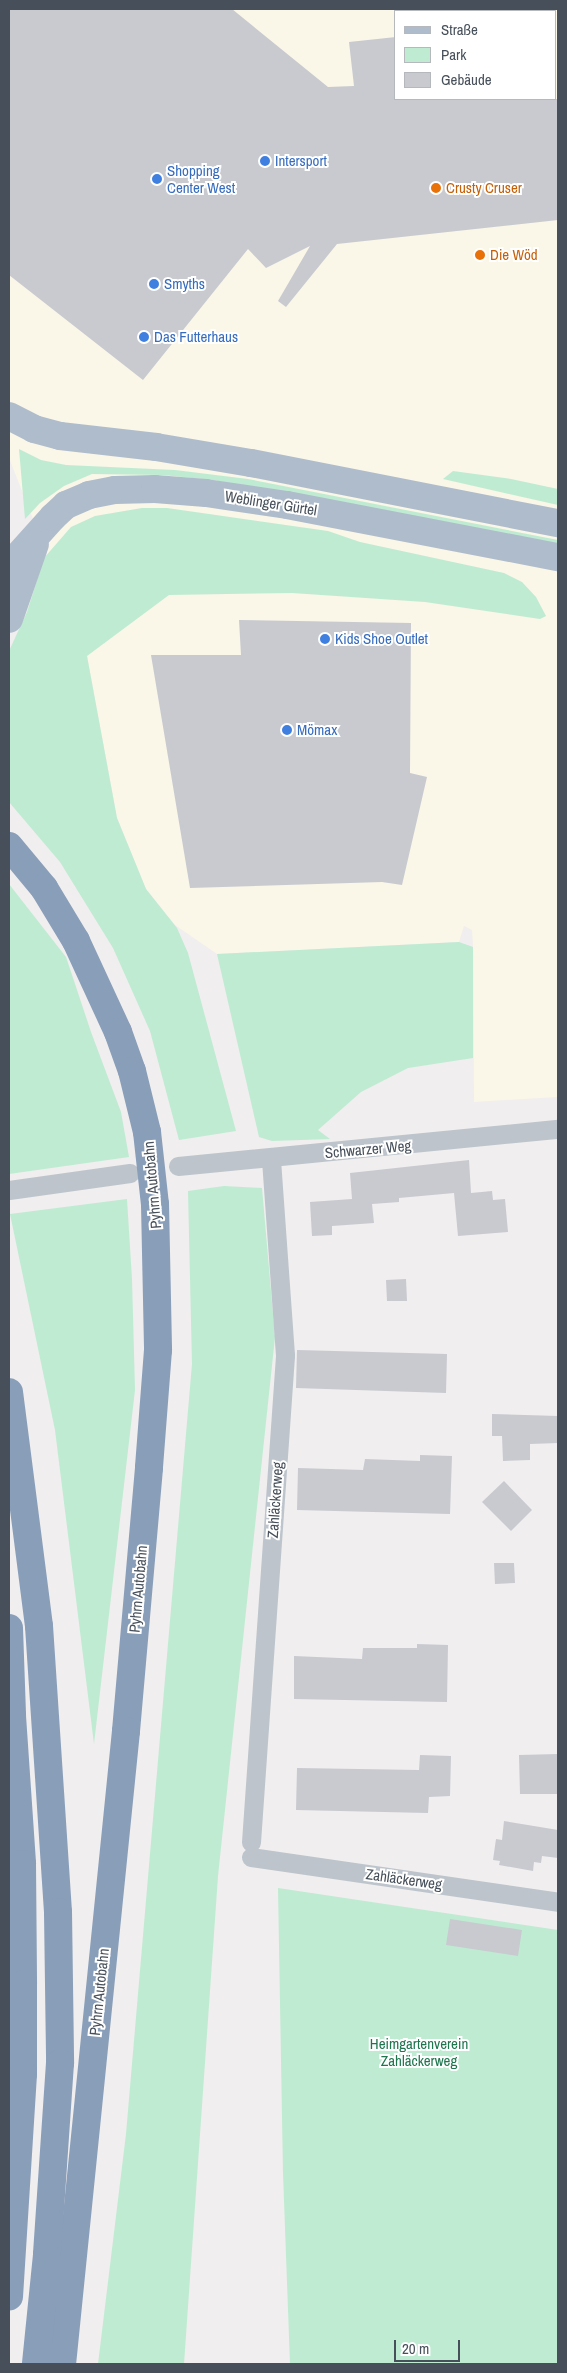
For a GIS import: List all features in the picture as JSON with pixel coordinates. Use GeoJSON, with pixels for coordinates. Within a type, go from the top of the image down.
{"type":"FeatureCollection","features":[{"type":"Feature","properties":{"kind":"highway","name":"Pyhrn Autobahn"},"geometry":{"type":"LineString","coordinates":[[9,846],[44,888],[76,941],[118,1032],[132,1071],[147,1132],[156,1204],[158,1350],[149,1468],[126,1731],[62,2364]]}},
{"type":"Feature","properties":{"kind":"highway"},"geometry":{"type":"LineString","coordinates":[[9,1392],[39,1626],[58,1912],[60,2063],[47,2255],[36,2364]]}},
{"type":"Feature","properties":{"kind":"highway"},"geometry":{"type":"LineString","coordinates":[[9,1628],[10,1712],[22,1864],[23,2054],[9,2297]]}},
{"type":"Feature","properties":{"kind":"main road"},"geometry":{"type":"LineString","coordinates":[[9,416],[34,429],[60,436],[156,447],[251,463],[558,524]]}},
{"type":"Feature","properties":{"kind":"main road","name":"Weblinger Gürtel"},"geometry":{"type":"LineString","coordinates":[[9,566],[66,505],[89,495],[115,490],[156,489],[206,493],[287,505],[558,557]]}},
{"type":"Feature","properties":{"kind":"main road"},"geometry":{"type":"LineString","coordinates":[[9,619],[38,533]]}},
{"type":"Feature","properties":{"kind":"street","name":"Schwarzer Weg"},"geometry":{"type":"LineString","coordinates":[[178,1166],[558,1129]]}},
{"type":"Feature","properties":{"kind":"street","name":"Zahläckerweg"},"geometry":{"type":"LineString","coordinates":[[271,1158],[285,1355],[251,1849],[558,1902]]}},
{"type":"Feature","properties":{"kind":"street"},"geometry":{"type":"LineString","coordinates":[[9,1190],[130,1173]]}},
{"type":"Feature","properties":{"kind":"shaded area"},"geometry":{"type":"Polygon","coordinates":[[[9,9],[558,9],[558,1097],[474,1102],[473,947],[472,930],[464,926],[459,942],[217,954],[175,925],[146,889],[117,818],[87,656],[9,458],[9,9]]]}},
{"type":"Feature","properties":{"kind":"green space"},"geometry":{"type":"Polygon","coordinates":[[[19,449],[41,460],[66,465],[175,470],[248,479],[558,540],[558,548],[213,480],[162,475],[92,474],[64,486],[40,503],[25,519],[19,449]]]}},
{"type":"Feature","properties":{"kind":"green space"},"geometry":{"type":"Polygon","coordinates":[[[453,471],[511,479],[558,489],[558,505],[443,479],[453,471]]]}},
{"type":"Feature","properties":{"kind":"green space"},"geometry":{"type":"Polygon","coordinates":[[[142,508],[167,508],[328,531],[360,542],[504,573],[522,582],[536,597],[546,616],[540,619],[425,602],[292,593],[169,595],[87,656],[117,818],[146,889],[177,928],[188,953],[236,1131],[179,1140],[150,1031],[113,948],[60,862],[9,802],[9,651],[27,612],[44,558],[71,527],[95,516],[142,508]]]}},
{"type":"Feature","properties":{"kind":"green space"},"geometry":{"type":"Polygon","coordinates":[[[9,884],[66,957],[91,1032],[121,1112],[129,1157],[9,1174],[9,884]]]}},
{"type":"Feature","properties":{"kind":"green space"},"geometry":{"type":"Polygon","coordinates":[[[459,942],[473,947],[473,1058],[408,1068],[361,1092],[318,1130],[330,1139],[272,1141],[259,1137],[217,954],[459,942]]]}},
{"type":"Feature","properties":{"kind":"green space"},"geometry":{"type":"Polygon","coordinates":[[[224,1186],[262,1188],[275,1337],[218,1876],[184,2364],[98,2364],[126,2134],[192,1364],[188,1191],[224,1186]]]}},
{"type":"Feature","properties":{"kind":"green space"},"geometry":{"type":"Polygon","coordinates":[[[127,1199],[132,1279],[135,1390],[94,1744],[55,1430],[10,1214],[127,1199]]]}},
{"type":"Feature","properties":{"kind":"green space","name":"Heimgartenverein Zahläckerweg"},"geometry":{"type":"Polygon","coordinates":[[[278,1888],[558,1930],[558,2364],[290,2364],[283,2173],[278,1888]]]}},
{"type":"Feature","properties":{"kind":"building","name":"Shopping Center West"},"geometry":{"type":"Polygon","coordinates":[[[9,9],[232,9],[328,87],[354,86],[349,42],[394,37],[394,100],[558,99],[558,220],[337,244],[286,307],[278,301],[310,246],[266,268],[248,249],[143,380],[9,275],[9,9]]]}},
{"type":"Feature","properties":{"kind":"building","name":"Mömax"},"geometry":{"type":"Polygon","coordinates":[[[239,620],[411,623],[410,773],[427,777],[402,885],[382,882],[190,888],[151,655],[241,655],[239,620]]]}},
{"type":"Feature","properties":{"kind":"building"},"geometry":{"type":"Polygon","coordinates":[[[469,1160],[471,1193],[492,1191],[493,1200],[505,1199],[508,1232],[458,1236],[454,1193],[399,1198],[399,1202],[372,1204],[374,1223],[332,1226],[332,1235],[312,1236],[310,1202],[352,1199],[350,1173],[469,1160]]]}},
{"type":"Feature","properties":{"kind":"building"},"geometry":{"type":"Polygon","coordinates":[[[406,1279],[407,1301],[387,1301],[386,1280],[406,1279]]]}},
{"type":"Feature","properties":{"kind":"building"},"geometry":{"type":"Polygon","coordinates":[[[297,1350],[447,1354],[446,1393],[296,1388],[297,1350]]]}},
{"type":"Feature","properties":{"kind":"building"},"geometry":{"type":"Polygon","coordinates":[[[492,1414],[558,1416],[558,1443],[530,1444],[530,1460],[503,1461],[502,1436],[492,1436],[492,1414]]]}},
{"type":"Feature","properties":{"kind":"building"},"geometry":{"type":"Polygon","coordinates":[[[420,1455],[452,1456],[450,1514],[297,1510],[298,1468],[363,1470],[365,1459],[420,1461],[420,1455]]]}},
{"type":"Feature","properties":{"kind":"building"},"geometry":{"type":"Polygon","coordinates":[[[504,1481],[532,1510],[511,1531],[482,1502],[504,1481]]]}},
{"type":"Feature","properties":{"kind":"building"},"geometry":{"type":"Polygon","coordinates":[[[494,1563],[514,1563],[515,1583],[495,1584],[494,1563]]]}},
{"type":"Feature","properties":{"kind":"building"},"geometry":{"type":"Polygon","coordinates":[[[417,1644],[448,1645],[447,1702],[294,1699],[294,1656],[362,1659],[363,1648],[417,1648],[417,1644]]]}},
{"type":"Feature","properties":{"kind":"building"},"geometry":{"type":"Polygon","coordinates":[[[558,1754],[558,1794],[520,1794],[519,1755],[558,1754]]]}},
{"type":"Feature","properties":{"kind":"building"},"geometry":{"type":"Polygon","coordinates":[[[420,1755],[451,1756],[450,1796],[429,1797],[428,1813],[296,1810],[297,1768],[419,1770],[420,1755]]]}},
{"type":"Feature","properties":{"kind":"building"},"geometry":{"type":"Polygon","coordinates":[[[504,1821],[558,1830],[558,1858],[542,1856],[541,1863],[534,1862],[533,1871],[499,1865],[500,1861],[493,1860],[496,1839],[502,1840],[504,1821]]]}},
{"type":"Feature","properties":{"kind":"building"},"geometry":{"type":"Polygon","coordinates":[[[450,1919],[522,1930],[518,1956],[446,1945],[450,1919]]]}},
{"type":"Feature","properties":{"kind":"place","name":"Intersport"},"geometry":{"type":"Point","coordinates":[265,161]}},
{"type":"Feature","properties":{"kind":"place","name":"Shopping Center West"},"geometry":{"type":"Point","coordinates":[157,179]}},
{"type":"Feature","properties":{"kind":"place","name":"Crusty Cruser"},"geometry":{"type":"Point","coordinates":[436,188]}},
{"type":"Feature","properties":{"kind":"place","name":"Die Wöd"},"geometry":{"type":"Point","coordinates":[480,255]}},
{"type":"Feature","properties":{"kind":"place","name":"Smyths"},"geometry":{"type":"Point","coordinates":[154,284]}},
{"type":"Feature","properties":{"kind":"place","name":"Das Futterhaus"},"geometry":{"type":"Point","coordinates":[144,337]}},
{"type":"Feature","properties":{"kind":"place","name":"Kids Shoe Outlet"},"geometry":{"type":"Point","coordinates":[325,639]}},
{"type":"Feature","properties":{"kind":"place","name":"Mömax"},"geometry":{"type":"Point","coordinates":[287,730]}}]}
